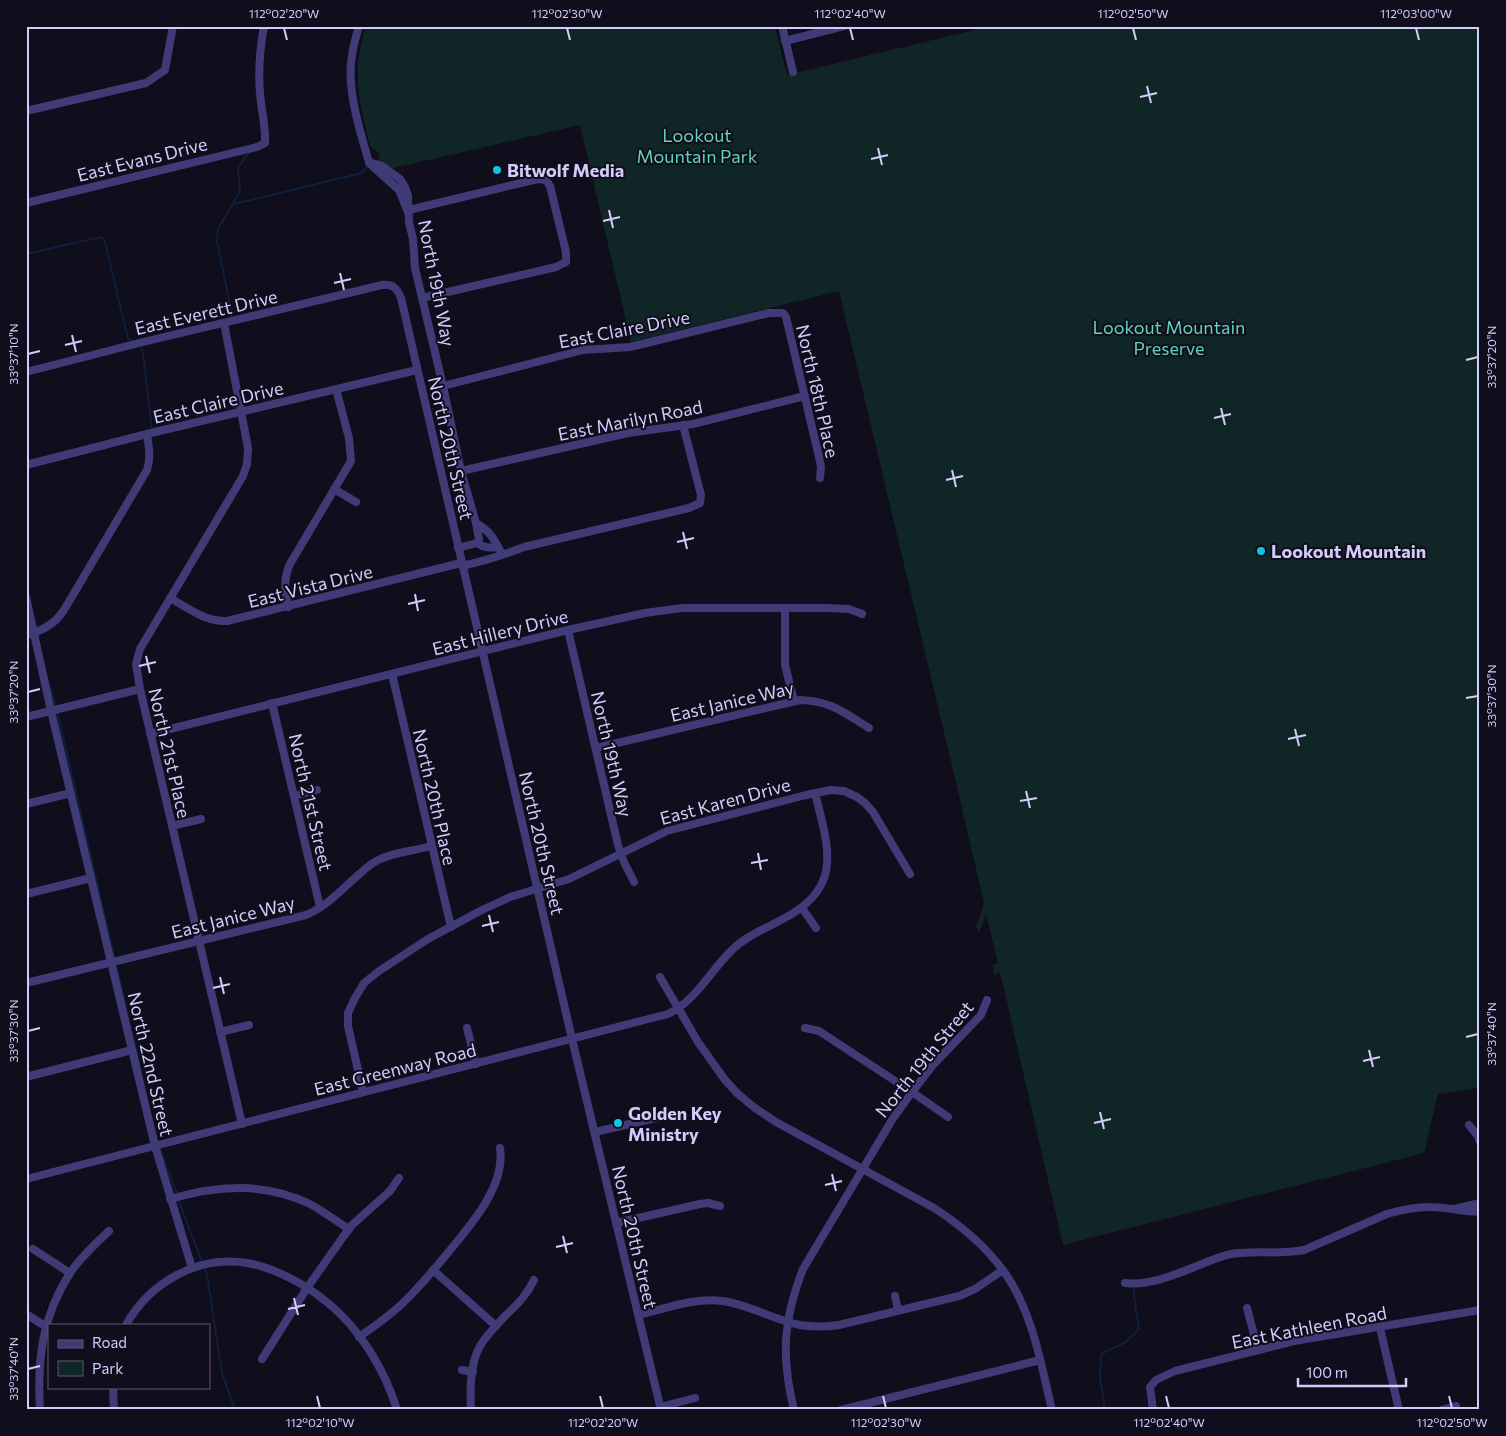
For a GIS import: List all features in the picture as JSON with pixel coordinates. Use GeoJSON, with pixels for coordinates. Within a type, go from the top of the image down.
{"type":"FeatureCollection","features":[{"type":"Feature","properties":{"kind":"street"},"geometry":{"type":"LineString","coordinates":[[26,111],[146,83],[165,70],[173,26]]}},
{"type":"Feature","properties":{"kind":"street","name":"East Evans Drive"},"geometry":{"type":"LineString","coordinates":[[26,203],[258,147],[265,143],[266,133],[260,93],[259,70],[264,26]]}},
{"type":"Feature","properties":{"kind":"street","name":"North 19th Way"},"geometry":{"type":"LineString","coordinates":[[359,26],[351,58],[352,86],[362,139],[369,162],[382,166],[400,179],[408,196],[414,268],[443,386],[461,471],[476,523]]}},
{"type":"Feature","properties":{"kind":"street"},"geometry":{"type":"LineString","coordinates":[[782,26],[793,72]]}},
{"type":"Feature","properties":{"kind":"street"},"geometry":{"type":"LineString","coordinates":[[785,41],[844,26]]}},
{"type":"Feature","properties":{"kind":"street"},"geometry":{"type":"LineString","coordinates":[[408,212],[413,209],[538,179],[546,180],[550,186],[566,252],[566,262],[556,267],[422,298]]}},
{"type":"Feature","properties":{"kind":"street","name":"East Everett Drive"},"geometry":{"type":"LineString","coordinates":[[26,372],[382,285],[389,284],[394,286]]}},
{"type":"Feature","properties":{"kind":"street","name":"North 20th Street"},"geometry":{"type":"LineString","coordinates":[[394,286],[401,298],[572,1039],[661,1408],[695,1398]]}},
{"type":"Feature","properties":{"kind":"street","name":"East Claire Drive"},"geometry":{"type":"LineString","coordinates":[[443,386],[583,350],[630,347],[769,313],[783,313]]}},
{"type":"Feature","properties":{"kind":"street","name":"North 18th Place"},"geometry":{"type":"LineString","coordinates":[[783,313],[786,318],[820,456],[820,478]]}},
{"type":"Feature","properties":{"kind":"street","name":"North 21st Place"},"geometry":{"type":"LineString","coordinates":[[224,323],[248,448],[246,470],[140,649],[136,664],[150,734],[242,1124]]}},
{"type":"Feature","properties":{"kind":"street","name":"East Claire Drive"},"geometry":{"type":"LineString","coordinates":[[26,465],[147,434],[417,370]]}},
{"type":"Feature","properties":{"kind":"street"},"geometry":{"type":"LineString","coordinates":[[288,607],[284,586],[286,572],[350,461],[349,438],[336,389]]}},
{"type":"Feature","properties":{"kind":"street","name":"East Marilyn Road"},"geometry":{"type":"LineString","coordinates":[[461,471],[628,433],[684,425],[805,396]]}},
{"type":"Feature","properties":{"kind":"street","name":"East Vista Drive"},"geometry":{"type":"LineString","coordinates":[[477,543],[510,553],[524,547],[689,508],[700,503],[701,495],[684,425]]}},
{"type":"Feature","properties":{"kind":"street"},"geometry":{"type":"LineString","coordinates":[[26,635],[35,633],[54,623],[62,614],[102,540],[147,470],[150,461],[150,451],[147,434]]}},
{"type":"Feature","properties":{"kind":"street"},"geometry":{"type":"LineString","coordinates":[[334,489],[356,502]]}},
{"type":"Feature","properties":{"kind":"street"},"geometry":{"type":"LineString","coordinates":[[458,548],[477,543],[479,539],[476,523]]}},
{"type":"Feature","properties":{"kind":"street"},"geometry":{"type":"LineString","coordinates":[[476,523],[487,530],[494,538],[500,550]]}},
{"type":"Feature","properties":{"kind":"street"},"geometry":{"type":"LineString","coordinates":[[486,547],[486,560]]}},
{"type":"Feature","properties":{"kind":"street","name":"East Vista Drive"},"geometry":{"type":"LineString","coordinates":[[170,598],[216,622],[236,620],[486,560],[493,558],[500,550]]}},
{"type":"Feature","properties":{"kind":"street","name":"North 22nd Street"},"geometry":{"type":"LineString","coordinates":[[26,597],[51,711],[155,1146],[192,1268]]}},
{"type":"Feature","properties":{"kind":"street","name":"East Hillery Drive"},"geometry":{"type":"LineString","coordinates":[[150,734],[568,630],[674,608],[850,609],[862,614]]}},
{"type":"Feature","properties":{"kind":"street"},"geometry":{"type":"LineString","coordinates":[[785,608],[785,665],[794,701]]}},
{"type":"Feature","properties":{"kind":"street","name":"North 19th Way"},"geometry":{"type":"LineString","coordinates":[[568,630],[621,853],[634,882]]}},
{"type":"Feature","properties":{"kind":"street","name":"North 20th Place"},"geometry":{"type":"LineString","coordinates":[[392,674],[451,927]]}},
{"type":"Feature","properties":{"kind":"street"},"geometry":{"type":"LineString","coordinates":[[26,717],[140,689]]}},
{"type":"Feature","properties":{"kind":"street","name":"East Janice Way"},"geometry":{"type":"LineString","coordinates":[[596,748],[794,701],[820,702],[834,706],[869,728]]}},
{"type":"Feature","properties":{"kind":"street","name":"North 21st Street"},"geometry":{"type":"LineString","coordinates":[[272,703],[320,907]]}},
{"type":"Feature","properties":{"kind":"street"},"geometry":{"type":"LineString","coordinates":[[294,796],[317,790]]}},
{"type":"Feature","properties":{"kind":"street","name":"East Karen Drive"},"geometry":{"type":"LineString","coordinates":[[363,1092],[348,1026],[348,1013],[364,984],[378,971],[428,939],[480,910],[510,897],[569,878],[667,831],[815,793],[832,790],[844,791],[857,796],[865,803],[910,874]]}},
{"type":"Feature","properties":{"kind":"street"},"geometry":{"type":"LineString","coordinates":[[26,804],[71,793]]}},
{"type":"Feature","properties":{"kind":"street","name":"East Greenway Road"},"geometry":{"type":"LineString","coordinates":[[26,1179],[476,1064],[668,1014],[679,1009],[698,992],[732,950],[743,940],[802,908],[815,896],[821,885],[828,863],[828,852],[815,793]]}},
{"type":"Feature","properties":{"kind":"street"},"geometry":{"type":"LineString","coordinates":[[172,826],[201,819]]}},
{"type":"Feature","properties":{"kind":"street","name":"East Janice Way"},"geometry":{"type":"LineString","coordinates":[[26,983],[306,914],[320,907],[377,860],[431,846]]}},
{"type":"Feature","properties":{"kind":"street"},"geometry":{"type":"LineString","coordinates":[[26,894],[92,878]]}},
{"type":"Feature","properties":{"kind":"street"},"geometry":{"type":"LineString","coordinates":[[802,908],[816,928]]}},
{"type":"Feature","properties":{"kind":"street"},"geometry":{"type":"LineString","coordinates":[[660,977],[698,1042],[738,1094],[776,1122],[934,1208],[971,1234],[1008,1277],[1026,1315],[1040,1360],[1052,1410]]}},
{"type":"Feature","properties":{"kind":"street","name":"North 19th Street"},"geometry":{"type":"LineString","coordinates":[[794,1410],[789,1391],[786,1366],[788,1322],[797,1286],[804,1269],[892,1120],[912,1092],[948,1049],[981,1015],[987,1000]]}},
{"type":"Feature","properties":{"kind":"street"},"geometry":{"type":"LineString","coordinates":[[220,1032],[249,1025]]}},
{"type":"Feature","properties":{"kind":"street"},"geometry":{"type":"LineString","coordinates":[[467,1028],[476,1064]]}},
{"type":"Feature","properties":{"kind":"street"},"geometry":{"type":"LineString","coordinates":[[805,1028],[819,1031],[948,1117]]}},
{"type":"Feature","properties":{"kind":"street"},"geometry":{"type":"LineString","coordinates":[[26,1077],[132,1050]]}},
{"type":"Feature","properties":{"kind":"street"},"geometry":{"type":"LineString","coordinates":[[595,1132],[660,1117]]}},
{"type":"Feature","properties":{"kind":"street"},"geometry":{"type":"LineString","coordinates":[[1469,1125],[1478,1136],[1480,1142]]}},
{"type":"Feature","properties":{"kind":"street"},"geometry":{"type":"LineString","coordinates":[[359,1337],[405,1302],[470,1226],[485,1204],[495,1183],[501,1165],[500,1148]]}},
{"type":"Feature","properties":{"kind":"street"},"geometry":{"type":"LineString","coordinates":[[262,1359],[307,1288],[349,1229],[372,1205],[390,1191],[399,1178]]}},
{"type":"Feature","properties":{"kind":"street"},"geometry":{"type":"LineString","coordinates":[[170,1198],[224,1187],[267,1190],[310,1204],[349,1229]]}},
{"type":"Feature","properties":{"kind":"street"},"geometry":{"type":"LineString","coordinates":[[1469,1209],[1480,1203]]}},
{"type":"Feature","properties":{"kind":"street"},"geometry":{"type":"LineString","coordinates":[[616,1223],[700,1204],[720,1206]]}},
{"type":"Feature","properties":{"kind":"street"},"geometry":{"type":"LineString","coordinates":[[1125,1284],[1142,1283],[1172,1276],[1216,1258],[1234,1253],[1291,1253],[1304,1250],[1387,1214],[1401,1210],[1417,1207],[1480,1211]]}},
{"type":"Feature","properties":{"kind":"street"},"geometry":{"type":"LineString","coordinates":[[40,1410],[40,1364],[45,1326],[56,1298],[70,1273],[108,1231]]}},
{"type":"Feature","properties":{"kind":"street"},"geometry":{"type":"LineString","coordinates":[[33,1249],[70,1273]]}},
{"type":"Feature","properties":{"kind":"street"},"geometry":{"type":"LineString","coordinates":[[127,1324],[145,1299],[163,1283],[192,1268],[216,1263],[245,1263],[272,1270],[307,1288],[328,1303],[348,1322],[370,1352],[383,1375],[397,1410]]}},
{"type":"Feature","properties":{"kind":"street"},"geometry":{"type":"LineString","coordinates":[[433,1270],[496,1326]]}},
{"type":"Feature","properties":{"kind":"street"},"geometry":{"type":"LineString","coordinates":[[638,1315],[697,1301],[721,1300],[743,1305],[799,1325],[820,1327],[839,1325],[958,1296],[975,1289],[1003,1270]]}},
{"type":"Feature","properties":{"kind":"street"},"geometry":{"type":"LineString","coordinates":[[471,1410],[471,1386],[480,1346],[496,1326],[526,1296],[534,1280]]}},
{"type":"Feature","properties":{"kind":"street"},"geometry":{"type":"LineString","coordinates":[[895,1296],[898,1310]]}},
{"type":"Feature","properties":{"kind":"street"},"geometry":{"type":"LineString","coordinates":[[1247,1308],[1258,1350]]}},
{"type":"Feature","properties":{"kind":"street","name":"East Kathleen Road"},"geometry":{"type":"LineString","coordinates":[[1153,1410],[1150,1387],[1156,1380],[1175,1371],[1304,1339],[1380,1328],[1480,1310]]}},
{"type":"Feature","properties":{"kind":"street"},"geometry":{"type":"LineString","coordinates":[[26,1314],[45,1326]]}},
{"type":"Feature","properties":{"kind":"street"},"geometry":{"type":"LineString","coordinates":[[1380,1328],[1399,1410]]}},
{"type":"Feature","properties":{"kind":"street"},"geometry":{"type":"LineString","coordinates":[[841,1410],[1040,1360]]}},
{"type":"Feature","properties":{"kind":"street"},"geometry":{"type":"LineString","coordinates":[[462,1370],[473,1372]]}},
{"type":"Feature","properties":{"kind":"street"},"geometry":{"type":"LineString","coordinates":[[113,1388],[114,1410]]}},
{"type":"Feature","properties":{"kind":"street"},"geometry":{"type":"LineString","coordinates":[[1441,1410],[1456,1406]]}},
{"type":"Feature","properties":{"kind":"green space","name":"Lookout Mountain Preserve"},"geometry":{"type":"Polygon","coordinates":[[[366,26],[775,26],[787,75],[991,26],[1480,26],[1480,1092],[1477,1088],[1438,1094],[1424,1153],[1063,1245],[1000,972],[994,976],[993,965],[998,963],[986,914],[979,932],[976,927],[984,903],[839,291],[631,342],[580,125],[389,169],[379,164],[380,158],[378,153],[370,146],[360,101],[358,87],[359,58],[366,26]]]}},
{"type":"Feature","properties":{"kind":"waterway"},"geometry":{"type":"LineString","coordinates":[[231,318],[232,314],[217,242],[218,229],[240,192],[238,168],[252,151]]}},
{"type":"Feature","properties":{"kind":"waterway"},"geometry":{"type":"LineString","coordinates":[[234,204],[362,173],[368,164]]}},
{"type":"Feature","properties":{"kind":"waterway"},"geometry":{"type":"LineString","coordinates":[[26,254],[101,237],[105,242],[128,339],[134,341]]}},
{"type":"Feature","properties":{"kind":"waterway"},"geometry":{"type":"LineString","coordinates":[[140,345],[143,353],[152,429]]}},
{"type":"Feature","properties":{"kind":"waterway"},"geometry":{"type":"LineString","coordinates":[[48,680],[56,707]]}},
{"type":"Feature","properties":{"kind":"waterway"},"geometry":{"type":"LineString","coordinates":[[57,711],[115,960]]}},
{"type":"Feature","properties":{"kind":"waterway"},"geometry":{"type":"LineString","coordinates":[[116,965],[141,1070]]}},
{"type":"Feature","properties":{"kind":"waterway"},"geometry":{"type":"LineString","coordinates":[[159,1147],[177,1194]]}},
{"type":"Feature","properties":{"kind":"waterway"},"geometry":{"type":"LineString","coordinates":[[178,1199],[202,1262]]}},
{"type":"Feature","properties":{"kind":"waterway"},"geometry":{"type":"LineString","coordinates":[[204,1266],[222,1373],[235,1410]]}},
{"type":"Feature","properties":{"kind":"waterway"},"geometry":{"type":"LineString","coordinates":[[1105,1410],[1100,1377],[1101,1354],[1126,1342],[1139,1329],[1134,1287]]}},
{"type":"Feature","properties":{"kind":"place","name":"Bitwolf Media"},"geometry":{"type":"Point","coordinates":[497,170]}},
{"type":"Feature","properties":{"kind":"place","name":"Lookout Mountain"},"geometry":{"type":"Point","coordinates":[1261,551]}},
{"type":"Feature","properties":{"kind":"place","name":"Golden Key Ministry"},"geometry":{"type":"Point","coordinates":[618,1123]}},
{"type":"Feature","properties":{"kind":"park label","name":"Lookout Mountain Park"},"geometry":{"type":"Point","coordinates":[697,145]}}]}
